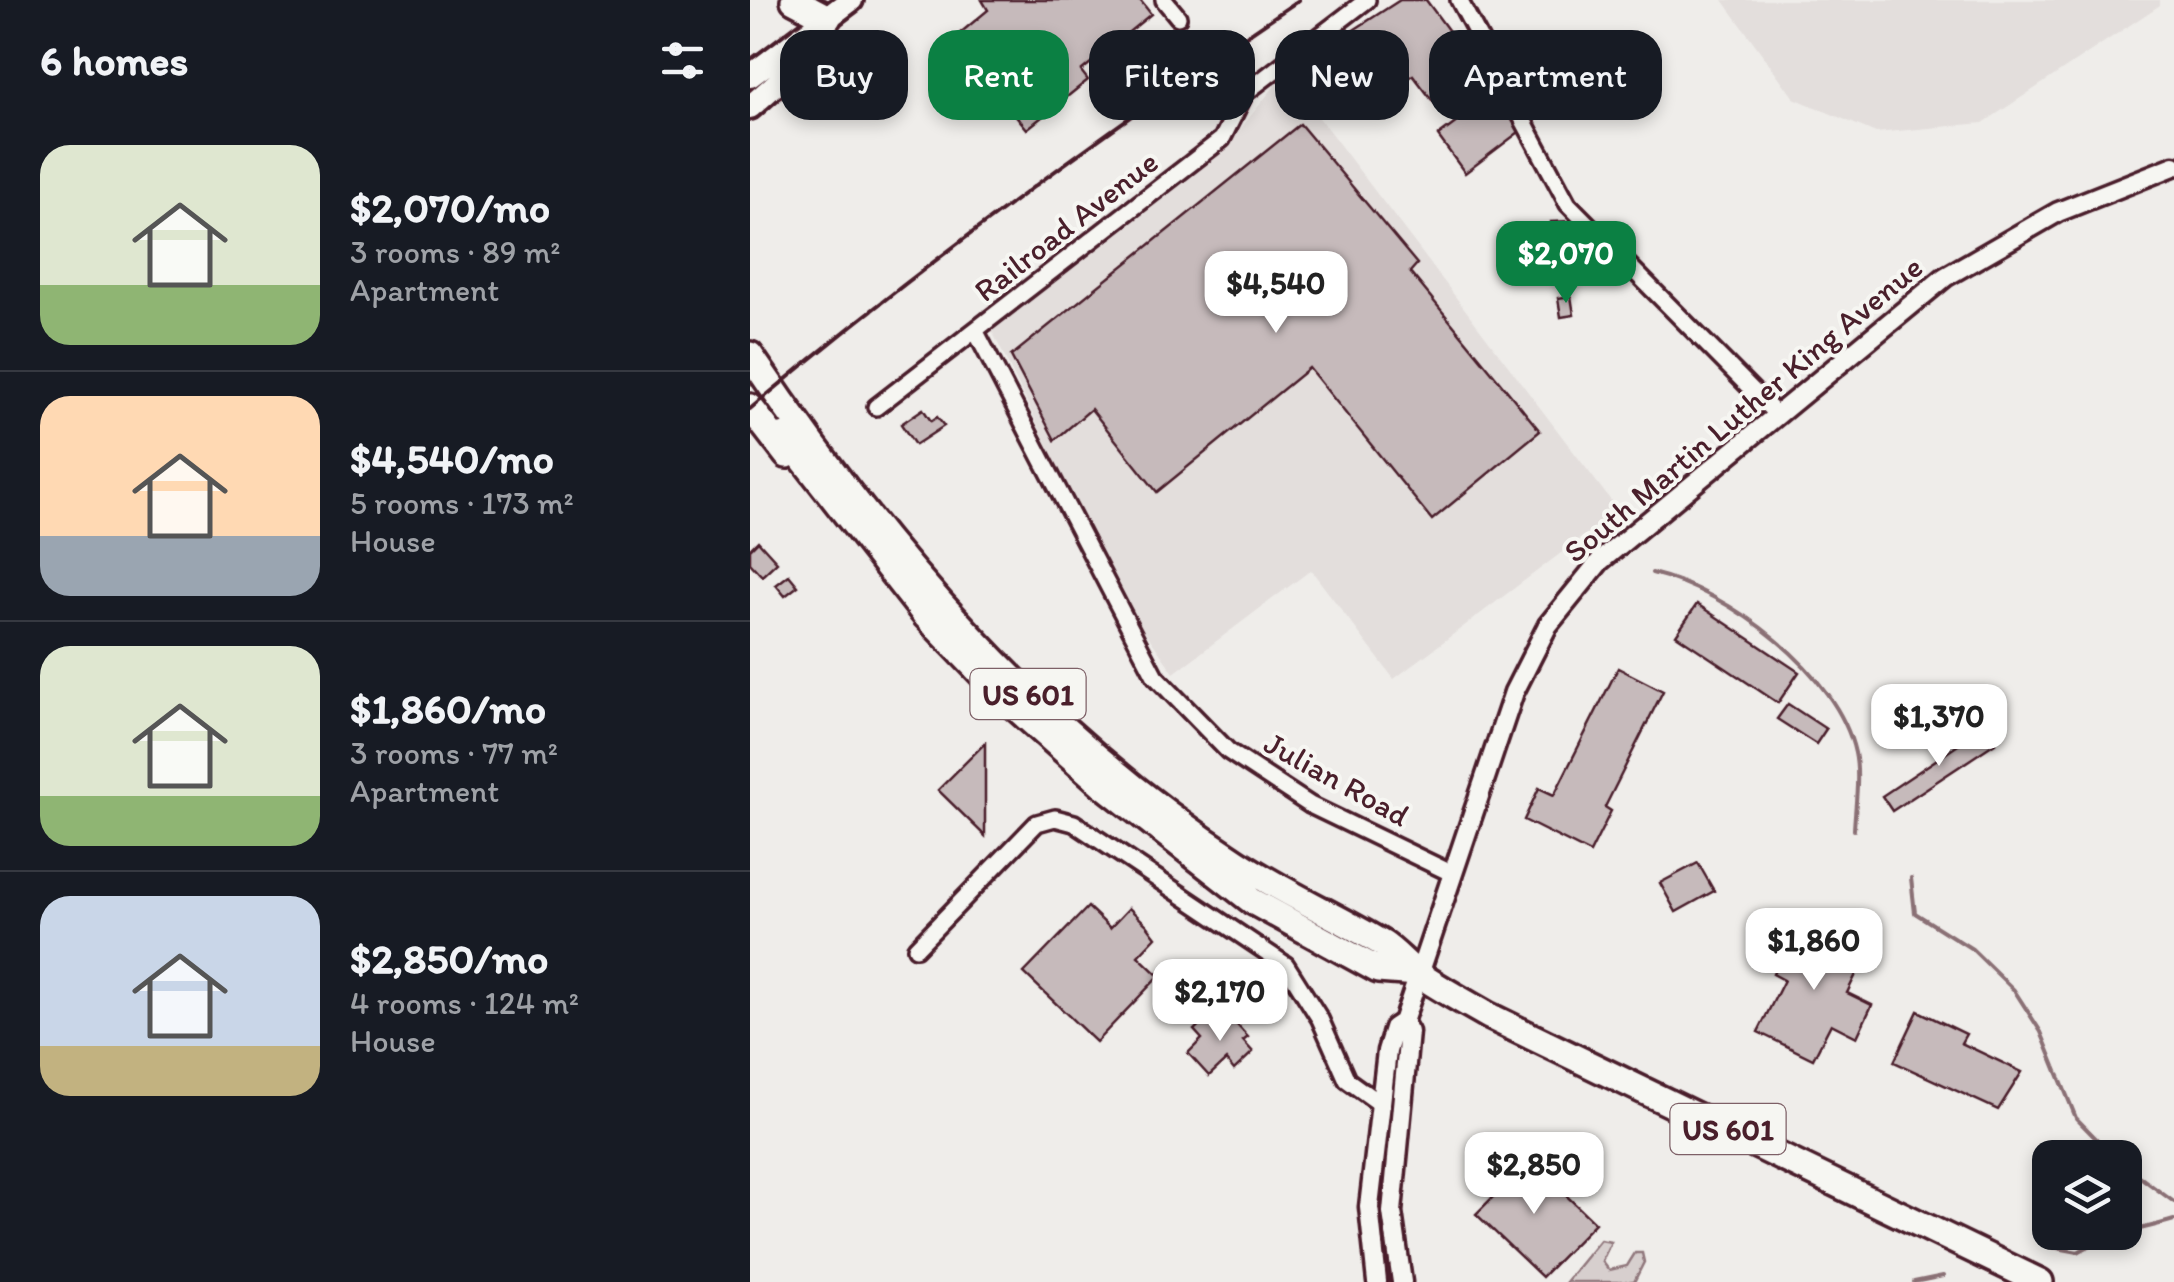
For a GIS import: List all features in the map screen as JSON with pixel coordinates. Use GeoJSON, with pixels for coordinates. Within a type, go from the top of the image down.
{"type":"FeatureCollection","features":[{"type":"Feature","properties":{"kind":"highway"},"geometry":{"type":"LineString","coordinates":[[794,0],[823,9]]}},
{"type":"Feature","properties":{"kind":"highway","name":"US 601"},"geometry":{"type":"LineString","coordinates":[[750,356],[802,432],[881,534],[967,634],[1035,701],[1165,812],[1280,889],[1386,946],[1417,973],[1490,1016],[2040,1282]]}},
{"type":"Feature","properties":{"kind":"highway","name":"US 601"},"geometry":{"type":"LineString","coordinates":[[750,386],[876,556],[1005,698],[1102,784],[1252,902],[1378,970],[1417,973]]}},
{"type":"Feature","properties":{"kind":"highway"},"geometry":{"type":"LineString","coordinates":[[750,407],[808,483],[876,556]]}},
{"type":"Feature","properties":{"kind":"main road"},"geometry":{"type":"LineString","coordinates":[[750,76],[823,9],[850,0]]}},
{"type":"Feature","properties":{"kind":"main road"},"geometry":{"type":"LineString","coordinates":[[750,107],[809,54],[823,9]]}},
{"type":"Feature","properties":{"kind":"street"},"geometry":{"type":"LineString","coordinates":[[1164,0],[1178,16]]}},
{"type":"Feature","properties":{"kind":"street","name":"Railroad Avenue"},"geometry":{"type":"LineString","coordinates":[[876,407],[1222,138],[1245,93],[1367,0]]}},
{"type":"Feature","properties":{"kind":"street"},"geometry":{"type":"LineString","coordinates":[[1459,0],[1568,204],[1775,413]]}},
{"type":"Feature","properties":{"kind":"street","name":"South Martin Luther King Avenue"},"geometry":{"type":"LineString","coordinates":[[1451,873],[1514,692],[1548,624],[1600,561],[1775,413],[1945,277],[2058,212],[2174,166]]}},
{"type":"Feature","properties":{"kind":"street","name":"Julian Road"},"geometry":{"type":"LineString","coordinates":[[976,332],[1155,676],[1228,751],[1310,805],[1451,873]]}},
{"type":"Feature","properties":{"kind":"street"},"geometry":{"type":"LineString","coordinates":[[916,948],[1037,823],[1055,818],[1074,823],[1286,965],[1320,1018],[1347,1080],[1358,1093],[1379,1103]]}},
{"type":"Feature","properties":{"kind":"street"},"geometry":{"type":"LineString","coordinates":[[1377,1282],[1369,1207],[1387,1051],[1394,1028],[1403,1022],[1451,873]]}},
{"type":"Feature","properties":{"kind":"street"},"geometry":{"type":"LineString","coordinates":[[1402,1282],[1392,1212],[1409,1032],[1403,1022]]}},
{"type":"Feature","properties":{"kind":"shaded area"},"geometry":{"type":"Polygon","coordinates":[[[1723,0],[2160,0],[2160,5],[1983,123],[1876,133],[1794,98],[1723,0]]]}},
{"type":"Feature","properties":{"kind":"shaded area"},"geometry":{"type":"Polygon","coordinates":[[[1275,86],[1275,120],[1321,120],[1618,510],[1394,679],[1311,570],[1174,673],[1124,602],[991,329],[1233,138],[1247,120],[1255,120],[1255,110],[1275,86]]]}},
{"type":"Feature","properties":{"kind":"shaded area"},"geometry":{"type":"Polygon","coordinates":[[[1600,1240],[1611,1242],[1602,1261],[1609,1270],[1627,1266],[1635,1253],[1642,1253],[1644,1262],[1634,1282],[1566,1282],[1600,1240]]]}},
{"type":"Feature","properties":{"kind":"building"},"geometry":{"type":"Polygon","coordinates":[[[982,0],[1140,0],[1151,14],[1131,30],[1089,30],[1089,64],[1081,71],[1088,80],[1069,95],[1069,30],[964,30],[988,10],[982,0]]]}},
{"type":"Feature","properties":{"kind":"building"},"geometry":{"type":"Polygon","coordinates":[[[1400,0],[1426,0],[1448,30],[1429,30],[1429,96],[1413,75],[1409,78],[1409,30],[1354,30],[1400,0]]]}},
{"type":"Feature","properties":{"kind":"building"},"geometry":{"type":"Polygon","coordinates":[[[1020,120],[1038,120],[1027,129],[1020,120]]]}},
{"type":"Feature","properties":{"kind":"building"},"geometry":{"type":"Polygon","coordinates":[[[1460,120],[1516,120],[1523,129],[1465,173],[1438,136],[1460,120]]]}},
{"type":"Feature","properties":{"kind":"building"},"geometry":{"type":"Polygon","coordinates":[[[1300,124],[1417,264],[1410,272],[1540,431],[1432,520],[1309,368],[1157,492],[1091,409],[1055,440],[1011,356],[1300,124]]]}},
{"type":"Feature","properties":{"kind":"building"},"geometry":{"type":"Polygon","coordinates":[[[1571,221],[1572,252],[1552,252],[1551,222],[1571,221]]]}},
{"type":"Feature","properties":{"kind":"building"},"geometry":{"type":"Polygon","coordinates":[[[1571,296],[1574,315],[1561,317],[1558,298],[1571,296]]]}},
{"type":"Feature","properties":{"kind":"building"},"geometry":{"type":"Polygon","coordinates":[[[923,409],[931,421],[937,417],[944,426],[915,445],[901,424],[923,409]]]}},
{"type":"Feature","properties":{"kind":"building"},"geometry":{"type":"Polygon","coordinates":[[[758,541],[777,562],[762,576],[750,563],[750,549],[758,541]]]}},
{"type":"Feature","properties":{"kind":"building"},"geometry":{"type":"Polygon","coordinates":[[[789,575],[798,586],[785,596],[776,585],[789,575]]]}},
{"type":"Feature","properties":{"kind":"building"},"geometry":{"type":"Polygon","coordinates":[[[1697,604],[1799,672],[1778,703],[1676,635],[1697,604]]]}},
{"type":"Feature","properties":{"kind":"building"},"geometry":{"type":"Polygon","coordinates":[[[1618,668],[1663,691],[1605,807],[1611,811],[1590,853],[1524,820],[1539,788],[1554,795],[1618,668]]]}},
{"type":"Feature","properties":{"kind":"building"},"geometry":{"type":"Polygon","coordinates":[[[1788,704],[1826,729],[1816,744],[1777,719],[1788,704]]]}},
{"type":"Feature","properties":{"kind":"building"},"geometry":{"type":"Polygon","coordinates":[[[1985,727],[1995,743],[1892,811],[1882,796],[1985,727]]]}},
{"type":"Feature","properties":{"kind":"building"},"geometry":{"type":"Polygon","coordinates":[[[985,743],[985,836],[938,790],[985,743]]]}},
{"type":"Feature","properties":{"kind":"building"},"geometry":{"type":"Polygon","coordinates":[[[1698,863],[1714,891],[1676,912],[1660,883],[1698,863]]]}},
{"type":"Feature","properties":{"kind":"building"},"geometry":{"type":"Polygon","coordinates":[[[1088,907],[1110,928],[1129,908],[1147,925],[1156,937],[1138,956],[1159,976],[1096,1042],[1024,973],[1088,907]]]}},
{"type":"Feature","properties":{"kind":"building"},"geometry":{"type":"Polygon","coordinates":[[[1798,923],[1865,956],[1847,993],[1872,1005],[1857,1037],[1831,1024],[1813,1059],[1758,1032],[1784,980],[1773,974],[1798,923]]]}},
{"type":"Feature","properties":{"kind":"building"},"geometry":{"type":"Polygon","coordinates":[[[1918,1011],[1966,1034],[1961,1043],[2022,1072],[1998,1110],[1894,1062],[1918,1011]]]}},
{"type":"Feature","properties":{"kind":"building"},"geometry":{"type":"Polygon","coordinates":[[[1213,1012],[1220,1020],[1227,1014],[1248,1037],[1243,1041],[1253,1052],[1234,1070],[1226,1060],[1209,1076],[1188,1053],[1202,1039],[1194,1030],[1213,1012]]]}},
{"type":"Feature","properties":{"kind":"building"},"geometry":{"type":"Polygon","coordinates":[[[1528,1159],[1595,1223],[1542,1277],[1476,1214],[1493,1197],[1487,1191],[1506,1172],[1511,1176],[1528,1159]]]}},
{"type":"Feature","properties":{"kind":"waterway"},"geometry":{"type":"LineString","coordinates":[[1652,573],[1714,597],[1746,617],[1804,666],[1827,694],[1845,723],[1855,753],[1854,830]]}},
{"type":"Feature","properties":{"kind":"waterway"},"geometry":{"type":"LineString","coordinates":[[1911,878],[1915,913],[1972,949],[2014,990],[2041,1032],[2076,1118],[2097,1140]]}},
{"type":"Feature","properties":{"kind":"waterway"},"geometry":{"type":"LineString","coordinates":[[2142,1178],[2174,1202]]}},
{"type":"Feature","properties":{"kind":"waterway"},"geometry":{"type":"LineString","coordinates":[[2142,1228],[2174,1220]]}},
{"type":"Feature","properties":{"kind":"waterway"},"geometry":{"type":"LineString","coordinates":[[2068,1250],[2082,1250]]}},
{"type":"Feature","properties":{"kind":"waterway"},"geometry":{"type":"LineString","coordinates":[[1914,1282],[1943,1276]]}},
{"type":"Feature","properties":{"kind":"railway"},"geometry":{"type":"LineString","coordinates":[[750,409],[1019,197],[1299,0]]}}]}
